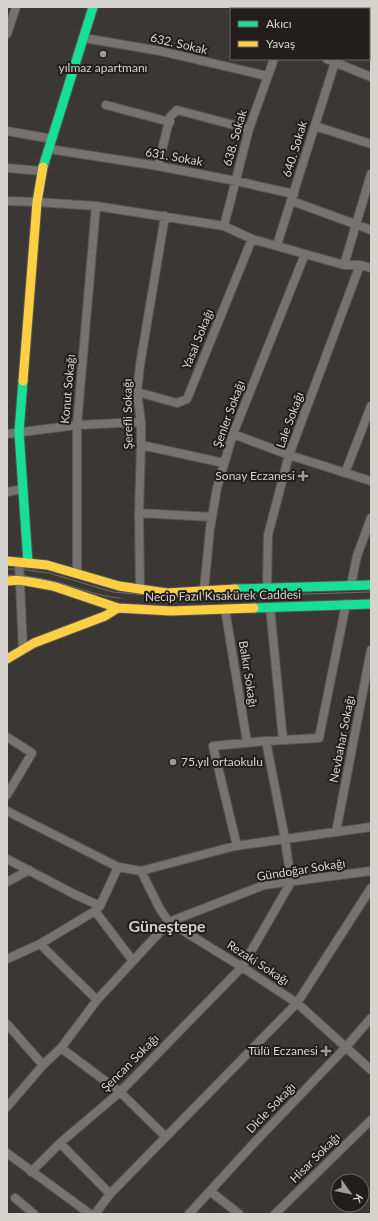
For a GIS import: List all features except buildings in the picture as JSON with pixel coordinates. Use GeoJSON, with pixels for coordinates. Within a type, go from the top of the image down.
{"type":"FeatureCollection","features":[{"type":"Feature","properties":{"kind":"main road"},"geometry":{"type":"LineString","coordinates":[[23,563],[23,489],[19,432],[37,202],[42,172],[93,7]]}},
{"type":"Feature","properties":{"kind":"main road","name":"Necip Fazıl Kısakürek Caddesi"},"geometry":{"type":"LineString","coordinates":[[7,561],[47,565],[119,586],[167,593],[204,590],[351,585],[371,586]]}},
{"type":"Feature","properties":{"kind":"main road","name":"Necip Fazıl Kısakürek Caddesi"},"geometry":{"type":"LineString","coordinates":[[7,581],[20,580],[53,586],[118,608],[171,611],[371,604]]}},
{"type":"Feature","properties":{"kind":"main road"},"geometry":{"type":"LineString","coordinates":[[7,659],[34,643],[105,616],[118,608]]}},
{"type":"Feature","properties":{"kind":"street"},"geometry":{"type":"LineString","coordinates":[[7,34],[16,7]]}},
{"type":"Feature","properties":{"kind":"street","name":"632. Sokak"},"geometry":{"type":"LineString","coordinates":[[84,38],[160,51],[267,76]]}},
{"type":"Feature","properties":{"kind":"street","name":"638. Sokak"},"geometry":{"type":"LineString","coordinates":[[224,226],[249,128],[274,60]]}},
{"type":"Feature","properties":{"kind":"street"},"geometry":{"type":"LineString","coordinates":[[333,60],[371,77]]}},
{"type":"Feature","properties":{"kind":"street","name":"640. Sokak"},"geometry":{"type":"LineString","coordinates":[[277,245],[315,126],[333,60]]}},
{"type":"Feature","properties":{"kind":"street"},"geometry":{"type":"LineString","coordinates":[[106,105],[170,122]]}},
{"type":"Feature","properties":{"kind":"street"},"geometry":{"type":"LineString","coordinates":[[158,166],[170,117],[173,112],[177,110],[182,110],[249,128]]}},
{"type":"Feature","properties":{"kind":"street"},"geometry":{"type":"LineString","coordinates":[[315,126],[371,144]]}},
{"type":"Feature","properties":{"kind":"street"},"geometry":{"type":"LineString","coordinates":[[7,131],[52,139]]}},
{"type":"Feature","properties":{"kind":"street","name":"631. Sokak"},"geometry":{"type":"LineString","coordinates":[[49,149],[158,166],[236,181],[293,198],[371,230]]}},
{"type":"Feature","properties":{"kind":"street"},"geometry":{"type":"LineString","coordinates":[[7,168],[42,172]]}},
{"type":"Feature","properties":{"kind":"street"},"geometry":{"type":"LineString","coordinates":[[344,265],[371,174]]}},
{"type":"Feature","properties":{"kind":"street"},"geometry":{"type":"LineString","coordinates":[[7,201],[96,206],[224,226],[252,239],[344,265],[360,265],[371,268]]}},
{"type":"Feature","properties":{"kind":"street","name":"Konut Sokağı"},"geometry":{"type":"LineString","coordinates":[[77,574],[77,425],[96,206]]}},
{"type":"Feature","properties":{"kind":"street","name":"Şerefli Sokağı"},"geometry":{"type":"LineString","coordinates":[[140,589],[139,512],[141,422],[137,392],[140,365],[165,216]]}},
{"type":"Feature","properties":{"kind":"street","name":"Yasal Sokağı"},"geometry":{"type":"LineString","coordinates":[[137,392],[177,403],[187,399],[252,239]]}},
{"type":"Feature","properties":{"kind":"street","name":"Şenler Sokağı"},"geometry":{"type":"LineString","coordinates":[[204,590],[212,517],[217,488],[224,463],[233,434],[305,254]]}},
{"type":"Feature","properties":{"kind":"street","name":"Lale Sokağı"},"geometry":{"type":"LineString","coordinates":[[268,589],[268,535],[289,455],[360,265]]}},
{"type":"Feature","properties":{"kind":"street"},"geometry":{"type":"LineString","coordinates":[[345,473],[371,406]]}},
{"type":"Feature","properties":{"kind":"street"},"geometry":{"type":"LineString","coordinates":[[7,434],[77,425],[141,422]]}},
{"type":"Feature","properties":{"kind":"street"},"geometry":{"type":"LineString","coordinates":[[233,434],[289,455],[371,481]]}},
{"type":"Feature","properties":{"kind":"street"},"geometry":{"type":"LineString","coordinates":[[141,445],[224,463]]}},
{"type":"Feature","properties":{"kind":"street"},"geometry":{"type":"LineString","coordinates":[[7,492],[23,489]]}},
{"type":"Feature","properties":{"kind":"street"},"geometry":{"type":"LineString","coordinates":[[139,512],[212,517]]}},
{"type":"Feature","properties":{"kind":"street"},"geometry":{"type":"LineString","coordinates":[[351,585],[357,556],[371,518]]}},
{"type":"Feature","properties":{"kind":"street"},"geometry":{"type":"LineString","coordinates":[[23,563],[20,580],[23,649]]}},
{"type":"Feature","properties":{"kind":"street"},"geometry":{"type":"LineString","coordinates":[[237,846],[213,746],[266,740],[318,738],[346,604]]}},
{"type":"Feature","properties":{"kind":"street"},"geometry":{"type":"LineString","coordinates":[[270,607],[283,740]]}},
{"type":"Feature","properties":{"kind":"street","name":"Balkır Sokağı"},"geometry":{"type":"LineString","coordinates":[[225,609],[247,742]]}},
{"type":"Feature","properties":{"kind":"street","name":"Nevbahar Sokağı"},"geometry":{"type":"LineString","coordinates":[[336,832],[371,650]]}},
{"type":"Feature","properties":{"kind":"street"},"geometry":{"type":"LineString","coordinates":[[7,737],[32,753],[7,795]]}},
{"type":"Feature","properties":{"kind":"street"},"geometry":{"type":"LineString","coordinates":[[266,740],[285,839],[291,882]]}},
{"type":"Feature","properties":{"kind":"street"},"geometry":{"type":"LineString","coordinates":[[7,811],[118,867],[141,871],[237,846],[371,827]]}},
{"type":"Feature","properties":{"kind":"street"},"geometry":{"type":"LineString","coordinates":[[7,859],[97,909],[133,961]]}},
{"type":"Feature","properties":{"kind":"street"},"geometry":{"type":"LineString","coordinates":[[7,959],[40,944],[97,909],[118,867]]}},
{"type":"Feature","properties":{"kind":"street"},"geometry":{"type":"LineString","coordinates":[[7,882],[29,870]]}},
{"type":"Feature","properties":{"kind":"street","name":"Rezaki Sokağı"},"geometry":{"type":"LineString","coordinates":[[141,871],[160,909],[169,922],[297,1003],[371,1070]]}},
{"type":"Feature","properties":{"kind":"street","name":"Gündoğar Sokağı"},"geometry":{"type":"LineString","coordinates":[[169,922],[264,885],[371,872]]}},
{"type":"Feature","properties":{"kind":"street","name":"Şencan Sokağı"},"geometry":{"type":"LineString","coordinates":[[31,1172],[60,1143],[120,1092],[242,967],[291,882]]}},
{"type":"Feature","properties":{"kind":"street"},"geometry":{"type":"LineString","coordinates":[[95,1214],[110,1194],[297,1003],[371,888]]}},
{"type":"Feature","properties":{"kind":"street"},"geometry":{"type":"LineString","coordinates":[[7,1106],[43,1065],[61,1048],[97,1000],[169,922]]}},
{"type":"Feature","properties":{"kind":"street"},"geometry":{"type":"LineString","coordinates":[[40,944],[97,1000]]}},
{"type":"Feature","properties":{"kind":"street","name":"Dicle Sokağı"},"geometry":{"type":"LineString","coordinates":[[188,1214],[346,1047],[371,1018]]}},
{"type":"Feature","properties":{"kind":"street"},"geometry":{"type":"LineString","coordinates":[[7,1024],[43,1065]]}},
{"type":"Feature","properties":{"kind":"street"},"geometry":{"type":"LineString","coordinates":[[61,1048],[120,1092],[166,1137]]}},
{"type":"Feature","properties":{"kind":"street","name":"Hisar Sokağı"},"geometry":{"type":"LineString","coordinates":[[275,1214],[371,1120]]}},
{"type":"Feature","properties":{"kind":"street"},"geometry":{"type":"LineString","coordinates":[[60,1143],[110,1194]]}},
{"type":"Feature","properties":{"kind":"street"},"geometry":{"type":"LineString","coordinates":[[7,1153],[90,1214]]}},
{"type":"Feature","properties":{"kind":"street"},"geometry":{"type":"LineString","coordinates":[[210,1191],[239,1214]]}},
{"type":"Feature","properties":{"kind":"street"},"geometry":{"type":"LineString","coordinates":[[15,1198],[34,1214]]}},
{"type":"Feature","properties":{"kind":"tram line"},"geometry":{"type":"LineString","coordinates":[[7,569],[49,573],[113,592],[180,598],[371,592]]}},
{"type":"Feature","properties":{"kind":"tram line"},"geometry":{"type":"LineString","coordinates":[[7,575],[42,579],[102,595],[120,598]]}},
{"type":"Feature","properties":{"kind":"traffic: fast"},"geometry":{"type":"LineString","coordinates":[[43,167],[93,7]]}},
{"type":"Feature","properties":{"kind":"traffic: fast"},"geometry":{"type":"LineString","coordinates":[[23,381],[19,432],[28,563]]}},
{"type":"Feature","properties":{"kind":"traffic: fast"},"geometry":{"type":"LineString","coordinates":[[235,589],[371,585]]}},
{"type":"Feature","properties":{"kind":"traffic: fast"},"geometry":{"type":"LineString","coordinates":[[254,608],[371,604]]}},
{"type":"Feature","properties":{"kind":"traffic: slow"},"geometry":{"type":"LineString","coordinates":[[23,381],[37,202],[43,167]]}},
{"type":"Feature","properties":{"kind":"traffic: slow"},"geometry":{"type":"LineString","coordinates":[[7,561],[47,565],[119,586],[167,593],[235,589]]}},
{"type":"Feature","properties":{"kind":"traffic: slow"},"geometry":{"type":"LineString","coordinates":[[7,581],[20,580],[53,586],[118,608],[171,611],[254,608]]}},
{"type":"Feature","properties":{"kind":"traffic: slow"},"geometry":{"type":"LineString","coordinates":[[7,659],[34,643],[105,616],[118,608]]}},
{"type":"Feature","properties":{"kind":"place","name":"yılmaz apartmanı"},"geometry":{"type":"Point","coordinates":[103,54]}},
{"type":"Feature","properties":{"kind":"place","name":"Sonay Eczanesi"},"geometry":{"type":"Point","coordinates":[303,476]}},
{"type":"Feature","properties":{"kind":"place","name":"75.yıl ortaokulu"},"geometry":{"type":"Point","coordinates":[173,762]}},
{"type":"Feature","properties":{"kind":"place","name":"Tülü Eczanesi"},"geometry":{"type":"Point","coordinates":[326,1051]}},
{"type":"Feature","properties":{"kind":"district","name":"Güneştepe"},"geometry":{"type":"Point","coordinates":[167,926]}}]}
